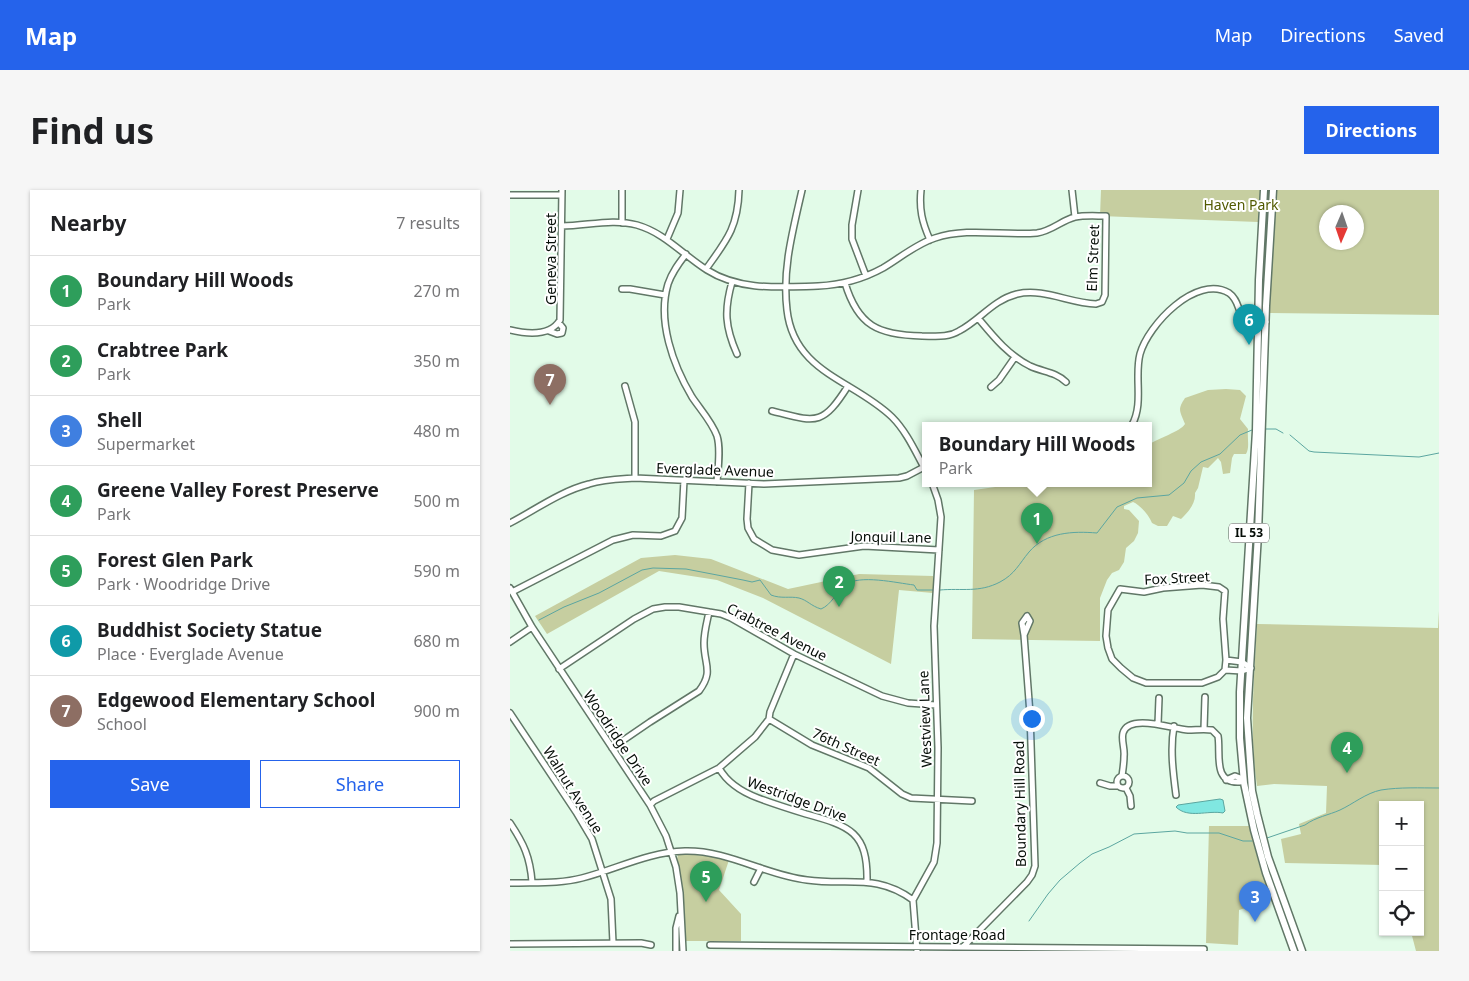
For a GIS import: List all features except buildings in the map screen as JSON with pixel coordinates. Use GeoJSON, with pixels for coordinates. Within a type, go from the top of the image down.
{"type":"FeatureCollection","features":[{"type":"Feature","properties":{"kind":"main road","name":"IL 53"},"geometry":{"type":"LineString","coordinates":[[1264,190],[1258,321],[1256,432],[1242,662],[1240,738],[1243,779],[1248,810],[1263,865],[1294,951]]}},
{"type":"Feature","properties":{"kind":"main road","name":"IL 53"},"geometry":{"type":"LineString","coordinates":[[1272,190],[1258,534],[1247,718],[1252,791],[1268,857],[1302,951]]}},
{"type":"Feature","properties":{"kind":"street"},"geometry":{"type":"LineString","coordinates":[[622,190],[622,223]]}},
{"type":"Feature","properties":{"kind":"street"},"geometry":{"type":"LineString","coordinates":[[667,239],[678,213],[680,190]]}},
{"type":"Feature","properties":{"kind":"street"},"geometry":{"type":"LineString","coordinates":[[706,269],[728,238],[733,227],[738,213],[739,190]]}},
{"type":"Feature","properties":{"kind":"street"},"geometry":{"type":"LineString","coordinates":[[802,190],[788,256],[786,286],[788,319],[793,334],[802,349],[819,368],[878,405],[893,417],[908,437],[922,463]]}},
{"type":"Feature","properties":{"kind":"street"},"geometry":{"type":"LineString","coordinates":[[858,190],[851,231],[866,276]]}},
{"type":"Feature","properties":{"kind":"street"},"geometry":{"type":"LineString","coordinates":[[921,190],[920,213],[930,240]]}},
{"type":"Feature","properties":{"kind":"street"},"geometry":{"type":"LineString","coordinates":[[562,226],[581,226],[592,223],[635,225],[667,239],[706,269],[732,282],[750,286],[821,286],[866,276],[930,240],[954,234],[1038,233],[1053,228],[1075,217],[1072,190]]}},
{"type":"Feature","properties":{"kind":"street"},"geometry":{"type":"LineString","coordinates":[[510,195],[562,192]]}},
{"type":"Feature","properties":{"kind":"street","name":"Geneva Street"},"geometry":{"type":"LineString","coordinates":[[510,330],[527,332],[548,331],[557,325],[561,312],[562,192]]}},
{"type":"Feature","properties":{"kind":"street","name":"Elm Street"},"geometry":{"type":"LineString","coordinates":[[978,318],[1002,300],[1022,293],[1040,293],[1094,304],[1102,302],[1105,294],[1106,216],[1075,217]]}},
{"type":"Feature","properties":{"kind":"street"},"geometry":{"type":"LineString","coordinates":[[686,254],[673,272],[665,295],[665,323],[676,363],[688,391],[717,436],[717,482]]}},
{"type":"Feature","properties":{"kind":"street"},"geometry":{"type":"LineString","coordinates":[[732,282],[726,304],[726,319],[730,338],[738,354]]}},
{"type":"Feature","properties":{"kind":"street"},"geometry":{"type":"LineString","coordinates":[[845,282],[851,300],[861,316],[876,328],[902,336],[948,336],[961,331],[978,318],[1015,357],[1036,369],[1060,376],[1066,382]]}},
{"type":"Feature","properties":{"kind":"street"},"geometry":{"type":"LineString","coordinates":[[622,289],[630,288],[665,295]]}},
{"type":"Feature","properties":{"kind":"street"},"geometry":{"type":"LineString","coordinates":[[1133,422],[1138,409],[1139,361],[1142,350],[1152,329],[1181,301],[1204,291],[1222,290],[1235,298],[1240,313],[1244,318],[1266,322]]}},
{"type":"Feature","properties":{"kind":"street"},"geometry":{"type":"LineString","coordinates":[[991,387],[999,380],[1015,357]]}},
{"type":"Feature","properties":{"kind":"street"},"geometry":{"type":"LineString","coordinates":[[625,386],[635,422],[635,478]]}},
{"type":"Feature","properties":{"kind":"street"},"geometry":{"type":"LineString","coordinates":[[772,411],[804,419],[820,417],[831,411],[848,386]]}},
{"type":"Feature","properties":{"kind":"street","name":"Everglade Avenue"},"geometry":{"type":"LineString","coordinates":[[510,523],[580,487],[601,481],[635,478],[781,484],[895,479],[908,476],[922,469]]}},
{"type":"Feature","properties":{"kind":"street"},"geometry":{"type":"LineString","coordinates":[[511,590],[612,540],[633,535],[661,536],[675,531],[682,518],[684,480]]}},
{"type":"Feature","properties":{"kind":"street","name":"Jonquil Lane"},"geometry":{"type":"LineString","coordinates":[[749,483],[748,528],[754,539],[772,550],[800,555],[864,546],[939,550]]}},
{"type":"Feature","properties":{"kind":"street","name":"Westview Lane"},"geometry":{"type":"LineString","coordinates":[[913,900],[934,862],[936,853],[938,800],[934,626],[940,508],[933,487]]}},
{"type":"Feature","properties":{"kind":"street","name":"Fox Street"},"geometry":{"type":"LineString","coordinates":[[1225,670],[1218,677],[1202,683],[1146,683],[1133,678],[1112,659],[1107,642],[1108,610],[1120,589],[1144,592],[1163,588],[1202,585],[1219,587],[1225,591],[1223,619],[1226,660]]}},
{"type":"Feature","properties":{"kind":"street","name":"Woodridge Drive"},"geometry":{"type":"LineString","coordinates":[[511,590],[532,627],[650,805],[662,827],[672,852],[679,887],[682,951]]}},
{"type":"Feature","properties":{"kind":"street","name":"Crabtree Avenue"},"geometry":{"type":"LineString","coordinates":[[559,669],[634,619],[648,612],[672,607],[721,614],[739,621],[794,654],[892,699],[908,703],[936,705]]}},
{"type":"Feature","properties":{"kind":"street"},"geometry":{"type":"LineString","coordinates":[[612,748],[699,691],[704,684],[708,676],[704,636],[709,612]]}},
{"type":"Feature","properties":{"kind":"street"},"geometry":{"type":"LineString","coordinates":[[510,642],[532,627]]}},
{"type":"Feature","properties":{"kind":"street","name":"Boundary Hill Road"},"geometry":{"type":"LineString","coordinates":[[964,946],[1027,882],[1032,876],[1035,866],[1027,660],[1024,635]]}},
{"type":"Feature","properties":{"kind":"street"},"geometry":{"type":"LineString","coordinates":[[650,805],[654,801],[719,768],[755,737],[769,719],[770,712],[794,654]]}},
{"type":"Feature","properties":{"kind":"street"},"geometry":{"type":"LineString","coordinates":[[1226,660],[1242,662],[1251,668],[1242,671],[1225,670],[1226,660]]}},
{"type":"Feature","properties":{"kind":"street"},"geometry":{"type":"LineString","coordinates":[[1204,697],[1204,729]]}},
{"type":"Feature","properties":{"kind":"street"},"geometry":{"type":"LineString","coordinates":[[1158,724],[1159,698]]}},
{"type":"Feature","properties":{"kind":"street","name":"Walnut Avenue"},"geometry":{"type":"LineString","coordinates":[[510,713],[583,822],[596,848],[611,899],[612,943]]}},
{"type":"Feature","properties":{"kind":"street","name":"76th Street"},"geometry":{"type":"LineString","coordinates":[[769,719],[812,745],[870,768],[906,796],[917,800],[972,801]]}},
{"type":"Feature","properties":{"kind":"street"},"geometry":{"type":"LineString","coordinates":[[1122,776],[1124,756],[1122,736],[1126,726],[1133,723],[1174,726],[1187,730],[1212,730],[1218,736],[1221,771],[1226,780],[1235,776],[1243,779]]}},
{"type":"Feature","properties":{"kind":"street"},"geometry":{"type":"LineString","coordinates":[[1174,726],[1172,760],[1176,794]]}},
{"type":"Feature","properties":{"kind":"street","name":"Westridge Drive"},"geometry":{"type":"LineString","coordinates":[[719,768],[723,776],[744,793],[835,822],[847,828],[854,834],[864,850],[867,860],[867,882]]}},
{"type":"Feature","properties":{"kind":"street"},"geometry":{"type":"LineString","coordinates":[[1117,786],[1117,779],[1126,776],[1129,780],[1126,788]]}},
{"type":"Feature","properties":{"kind":"street"},"geometry":{"type":"LineString","coordinates":[[1100,783],[1126,788]]}},
{"type":"Feature","properties":{"kind":"street"},"geometry":{"type":"LineString","coordinates":[[1126,788],[1130,796],[1131,806]]}},
{"type":"Feature","properties":{"kind":"street"},"geometry":{"type":"LineString","coordinates":[[510,823],[526,849],[531,864],[532,882]]}},
{"type":"Feature","properties":{"kind":"street"},"geometry":{"type":"LineString","coordinates":[[510,882],[566,881],[590,876],[646,857],[672,852],[709,852],[807,880],[867,882],[889,886],[913,900],[917,949]]}},
{"type":"Feature","properties":{"kind":"street"},"geometry":{"type":"LineString","coordinates":[[754,882],[761,868]]}},
{"type":"Feature","properties":{"kind":"street","name":"Woodridge Drive"},"geometry":{"type":"LineString","coordinates":[[676,951],[676,928],[680,911]]}},
{"type":"Feature","properties":{"kind":"street"},"geometry":{"type":"LineString","coordinates":[[510,944],[641,943],[650,945]]}},
{"type":"Feature","properties":{"kind":"street","name":"Frontage Road"},"geometry":{"type":"LineString","coordinates":[[710,945],[917,949],[964,946],[1204,948]]}},
{"type":"Feature","properties":{"kind":"green space","name":"Haven Park"},"geometry":{"type":"Polygon","coordinates":[[[1101,190],[1261,190],[1258,222],[1100,216],[1101,190]]]}},
{"type":"Feature","properties":{"kind":"green space"},"geometry":{"type":"Polygon","coordinates":[[[1273,190],[1439,190],[1439,315],[1269,313],[1273,190]]]}},
{"type":"Feature","properties":{"kind":"green space"},"geometry":{"type":"Polygon","coordinates":[[[1208,390],[1240,390],[1246,396],[1240,419],[1248,429],[1246,454],[1234,454],[1230,473],[1223,474],[1221,462],[1218,458],[1208,468],[1203,467],[1191,508],[1181,519],[1173,516],[1167,526],[1158,526],[1152,523],[1144,511],[1133,502],[1124,506],[1124,509],[1129,510],[1139,521],[1138,533],[1134,541],[1126,548],[1124,562],[1119,570],[1112,573],[1107,580],[1100,598],[1100,641],[972,639],[974,490],[995,487],[1152,487],[1152,442],[1179,430],[1185,424],[1180,411],[1185,398],[1208,390]]]}},
{"type":"Feature","properties":{"kind":"green space"},"geometry":{"type":"Polygon","coordinates":[[[675,555],[711,559],[788,589],[859,574],[933,576],[933,593],[899,590],[891,664],[763,598],[717,580],[659,571],[547,634],[535,616],[641,558],[675,555]]]}},
{"type":"Feature","properties":{"kind":"green space"},"geometry":{"type":"Polygon","coordinates":[[[1439,611],[1439,951],[1416,951],[1412,936],[1424,936],[1424,801],[1379,801],[1379,865],[1285,863],[1281,839],[1301,834],[1299,824],[1326,813],[1327,786],[1274,784],[1257,786],[1253,726],[1257,624],[1438,628],[1439,611]]]}},
{"type":"Feature","properties":{"kind":"green space"},"geometry":{"type":"Polygon","coordinates":[[[1209,826],[1249,826],[1271,900],[1239,910],[1238,945],[1206,943],[1209,826]]]}},
{"type":"Feature","properties":{"kind":"green space"},"geometry":{"type":"Polygon","coordinates":[[[680,854],[711,856],[729,860],[719,890],[741,914],[741,941],[684,941],[683,891],[677,859],[680,854]]]}},
{"type":"Feature","properties":{"kind":"water"},"geometry":{"type":"Polygon","coordinates":[[[1223,800],[1225,811],[1223,813],[1186,813],[1176,807],[1178,805],[1223,800]]]}},
{"type":"Feature","properties":{"kind":"waterway"},"geometry":{"type":"LineString","coordinates":[[1265,429],[1276,429],[1283,433]]}},
{"type":"Feature","properties":{"kind":"waterway"},"geometry":{"type":"LineString","coordinates":[[940,590],[985,588],[1009,576],[1029,552],[1043,540],[1060,534],[1097,533],[1117,507],[1137,498],[1169,495],[1184,483],[1191,471],[1201,462],[1220,454],[1240,435],[1252,430]]}},
{"type":"Feature","properties":{"kind":"waterway"},"geometry":{"type":"LineString","coordinates":[[1290,435],[1309,451],[1314,452],[1419,457],[1439,453]]}},
{"type":"Feature","properties":{"kind":"waterway"},"geometry":{"type":"LineString","coordinates":[[539,620],[564,607],[599,593],[642,570],[653,568],[686,569],[752,582],[760,580],[771,595],[799,598],[821,609],[828,605],[845,585],[859,580],[888,581],[914,585],[917,590],[933,590]]}},
{"type":"Feature","properties":{"kind":"waterway"},"geometry":{"type":"LineString","coordinates":[[1267,838],[1340,810],[1375,791],[1395,788],[1439,788]]}},
{"type":"Feature","properties":{"kind":"waterway"},"geometry":{"type":"LineString","coordinates":[[1029,921],[1060,880],[1080,863],[1092,854],[1134,834],[1175,831],[1219,833],[1243,841],[1252,841]]}},
{"type":"Feature","properties":{"kind":"place","name":"Buddhist Society Statue"},"geometry":{"type":"Point","coordinates":[1249,345]}},
{"type":"Feature","properties":{"kind":"place","name":"Edgewood Elementary School"},"geometry":{"type":"Point","coordinates":[550,405]}},
{"type":"Feature","properties":{"kind":"place","name":"Boundary Hill Woods"},"geometry":{"type":"Point","coordinates":[1037,544]}},
{"type":"Feature","properties":{"kind":"place","name":"Crabtree Park"},"geometry":{"type":"Point","coordinates":[839,607]}},
{"type":"Feature","properties":{"kind":"place","name":"Greene Valley Forest Preserve"},"geometry":{"type":"Point","coordinates":[1347,773]}},
{"type":"Feature","properties":{"kind":"place","name":"Forest Glen Park"},"geometry":{"type":"Point","coordinates":[706,902]}},
{"type":"Feature","properties":{"kind":"place","name":"Shell"},"geometry":{"type":"Point","coordinates":[1255,922]}}]}
